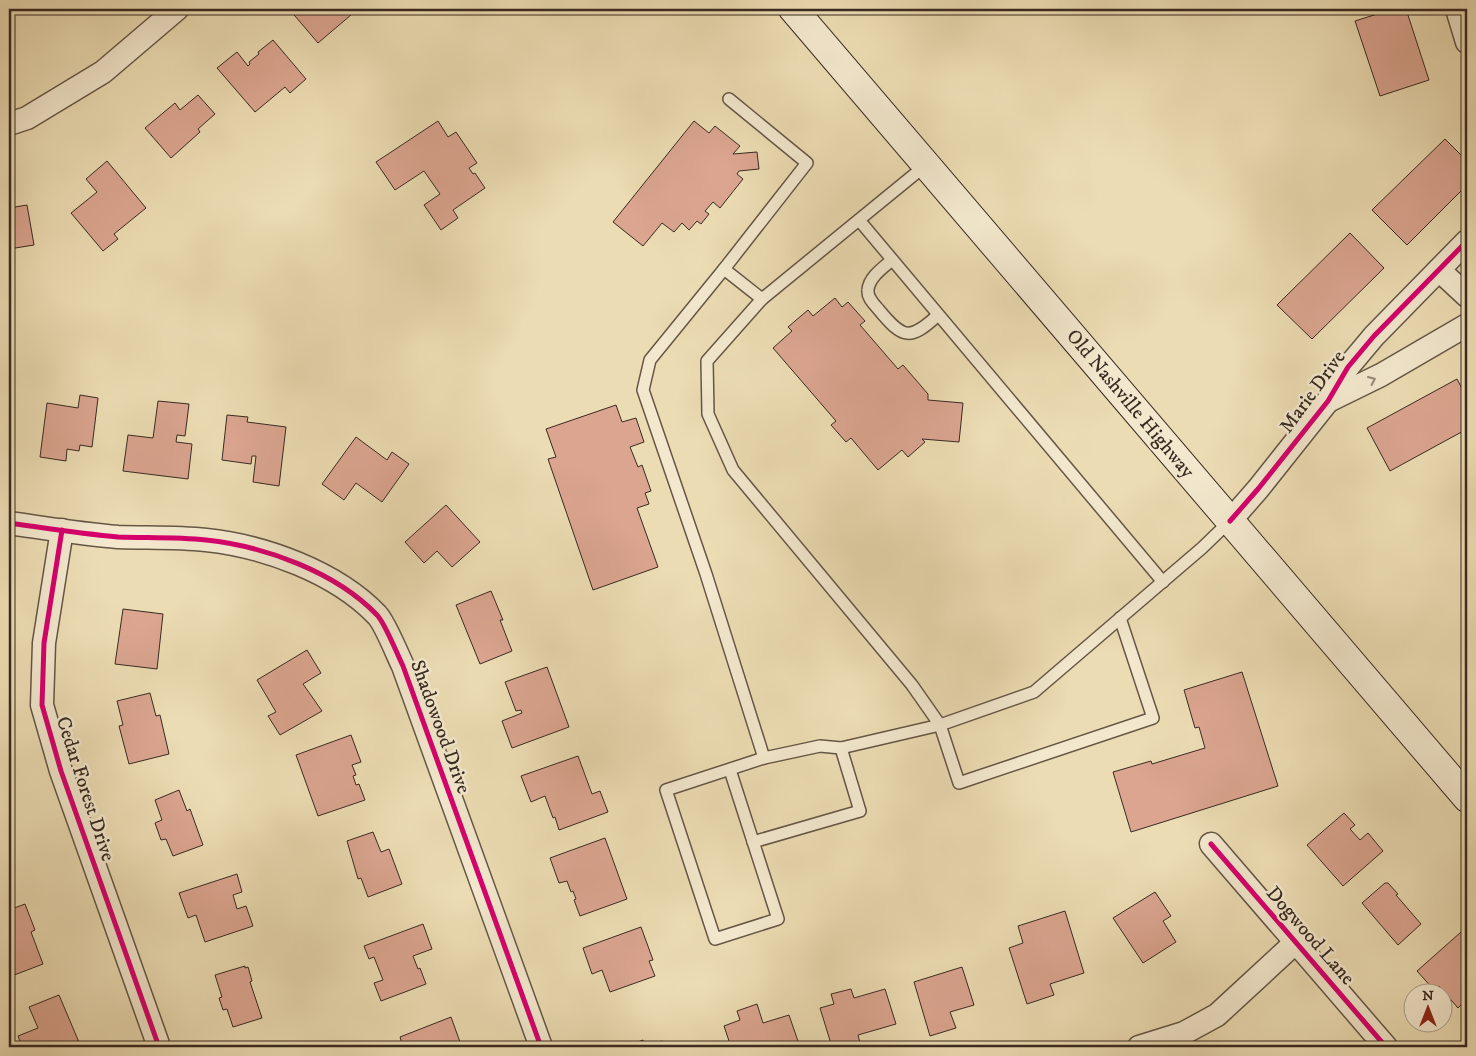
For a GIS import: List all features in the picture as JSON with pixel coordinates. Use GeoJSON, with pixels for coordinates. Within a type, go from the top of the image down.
{"type":"FeatureCollection","features":[{"type":"Feature","properties":{"kind":"main road","name":"Old Nashville Highway"},"geometry":{"type":"LineString","coordinates":[[793,9],[1467,798]]}},
{"type":"Feature","properties":{"kind":"street"},"geometry":{"type":"LineString","coordinates":[[9,124],[27,118],[103,72],[177,9]]}},
{"type":"Feature","properties":{"kind":"street"},"geometry":{"type":"LineString","coordinates":[[1457,9],[1467,42]]}},
{"type":"Feature","properties":{"kind":"street","name":"Marie Drive"},"geometry":{"type":"LineString","coordinates":[[1230,521],[1258,489],[1328,400],[1348,367],[1374,336],[1467,241]]}},
{"type":"Feature","properties":{"kind":"street"},"geometry":{"type":"LineString","coordinates":[[1439,270],[1467,296]]}},
{"type":"Feature","properties":{"kind":"street","name":"Marie Drive"},"geometry":{"type":"LineString","coordinates":[[1328,400],[1381,376],[1467,324]]}},
{"type":"Feature","properties":{"kind":"street","name":"Shadowood Drive"},"geometry":{"type":"LineString","coordinates":[[9,523],[117,536],[205,540],[268,552],[303,566],[348,589],[379,616],[403,666],[541,1047]]}},
{"type":"Feature","properties":{"kind":"street","name":"Cedar Forest Drive"},"geometry":{"type":"LineString","coordinates":[[62,530],[44,643],[42,705],[61,771],[158,1047]]}},
{"type":"Feature","properties":{"kind":"street","name":"Dogwood Lane"},"geometry":{"type":"LineString","coordinates":[[1211,844],[1386,1047]]}},
{"type":"Feature","properties":{"kind":"street"},"geometry":{"type":"LineString","coordinates":[[1139,1047],[1184,1033],[1217,1015],[1296,942]]}},
{"type":"Feature","properties":{"kind":"lane"},"geometry":{"type":"LineString","coordinates":[[729,99],[808,163],[650,360],[643,390],[706,574],[764,758]]}},
{"type":"Feature","properties":{"kind":"lane"},"geometry":{"type":"LineString","coordinates":[[926,165],[762,299],[707,362],[708,414],[733,470],[912,685],[940,725],[960,783],[1153,718],[1120,618]]}},
{"type":"Feature","properties":{"kind":"lane"},"geometry":{"type":"LineString","coordinates":[[859,220],[1162,582]]}},
{"type":"Feature","properties":{"kind":"lane"},"geometry":{"type":"LineString","coordinates":[[892,260],[871,281],[868,290],[870,298],[876,306],[900,332],[912,333],[921,330],[938,315]]}},
{"type":"Feature","properties":{"kind":"lane"},"geometry":{"type":"LineString","coordinates":[[724,269],[762,299]]}},
{"type":"Feature","properties":{"kind":"lane"},"geometry":{"type":"LineString","coordinates":[[730,770],[778,919],[715,939],[666,790],[764,758],[820,746],[841,748],[940,725],[1034,692],[1230,521]]}},
{"type":"Feature","properties":{"kind":"lane"},"geometry":{"type":"LineString","coordinates":[[753,842],[860,812],[841,748]]}},
{"type":"Feature","properties":{"kind":"building"},"geometry":{"type":"Polygon","coordinates":[[[289,9],[358,9],[318,43],[289,9]]]}},
{"type":"Feature","properties":{"kind":"building"},"geometry":{"type":"Polygon","coordinates":[[[1393,9],[1406,9],[1429,80],[1380,96],[1355,21],[1393,9]]]}},
{"type":"Feature","properties":{"kind":"building"},"geometry":{"type":"Polygon","coordinates":[[[273,40],[306,79],[290,93],[285,87],[255,112],[217,68],[237,52],[248,66],[249,62],[259,54],[258,52],[273,40]]]}},
{"type":"Feature","properties":{"kind":"building"},"geometry":{"type":"Polygon","coordinates":[[[198,95],[215,114],[198,129],[200,132],[171,158],[145,128],[175,103],[180,110],[198,95]]]}},
{"type":"Feature","properties":{"kind":"building"},"geometry":{"type":"Polygon","coordinates":[[[438,121],[448,137],[456,132],[477,163],[469,168],[473,174],[475,173],[485,188],[453,210],[458,218],[441,230],[424,205],[440,194],[424,171],[395,190],[376,162],[438,121]]]}},
{"type":"Feature","properties":{"kind":"building"},"geometry":{"type":"Polygon","coordinates":[[[694,121],[709,133],[715,126],[740,146],[733,154],[757,152],[759,169],[739,171],[737,174],[743,179],[720,208],[713,202],[705,211],[709,214],[701,224],[697,221],[689,230],[682,223],[674,232],[662,223],[643,246],[613,222],[694,121]]]}},
{"type":"Feature","properties":{"kind":"building"},"geometry":{"type":"Polygon","coordinates":[[[1445,139],[1467,161],[1467,185],[1407,245],[1372,210],[1445,139]]]}},
{"type":"Feature","properties":{"kind":"building"},"geometry":{"type":"Polygon","coordinates":[[[107,161],[146,208],[114,234],[118,239],[103,251],[71,213],[97,192],[86,179],[107,161]]]}},
{"type":"Feature","properties":{"kind":"building"},"geometry":{"type":"Polygon","coordinates":[[[27,205],[34,245],[9,249],[9,208],[27,205]]]}},
{"type":"Feature","properties":{"kind":"building"},"geometry":{"type":"Polygon","coordinates":[[[1350,233],[1384,268],[1312,339],[1277,305],[1350,233]]]}},
{"type":"Feature","properties":{"kind":"building"},"geometry":{"type":"Polygon","coordinates":[[[835,298],[842,307],[848,302],[865,321],[860,325],[898,369],[903,365],[928,394],[928,400],[963,403],[959,442],[922,439],[925,442],[908,457],[902,450],[878,470],[851,438],[846,442],[831,425],[836,421],[773,348],[792,331],[788,327],[808,310],[813,316],[835,298]]]}},
{"type":"Feature","properties":{"kind":"building"},"geometry":{"type":"Polygon","coordinates":[[[1457,379],[1467,398],[1467,429],[1390,471],[1367,428],[1457,379]]]}},
{"type":"Feature","properties":{"kind":"building"},"geometry":{"type":"Polygon","coordinates":[[[80,395],[98,398],[92,447],[80,445],[79,451],[67,449],[66,461],[40,457],[47,403],[78,408],[80,395]]]}},
{"type":"Feature","properties":{"kind":"building"},"geometry":{"type":"Polygon","coordinates":[[[158,401],[189,404],[185,436],[177,435],[176,442],[192,444],[188,479],[123,471],[128,435],[153,438],[158,401]]]}},
{"type":"Feature","properties":{"kind":"building"},"geometry":{"type":"Polygon","coordinates":[[[616,405],[622,422],[636,418],[644,442],[630,447],[638,467],[642,465],[651,491],[645,493],[649,504],[637,508],[658,567],[593,590],[548,459],[556,457],[546,429],[616,405]]]}},
{"type":"Feature","properties":{"kind":"building"},"geometry":{"type":"Polygon","coordinates":[[[227,415],[248,417],[247,422],[286,427],[279,486],[253,482],[256,456],[252,456],[251,464],[222,460],[227,415]]]}},
{"type":"Feature","properties":{"kind":"building"},"geometry":{"type":"Polygon","coordinates":[[[356,437],[387,460],[392,452],[409,464],[382,502],[356,483],[344,500],[322,484],[356,437]]]}},
{"type":"Feature","properties":{"kind":"building"},"geometry":{"type":"Polygon","coordinates":[[[446,505],[480,542],[452,567],[437,551],[424,563],[405,542],[446,505]]]}},
{"type":"Feature","properties":{"kind":"building"},"geometry":{"type":"Polygon","coordinates":[[[491,591],[503,620],[500,620],[512,651],[480,664],[456,605],[491,591]]]}},
{"type":"Feature","properties":{"kind":"building"},"geometry":{"type":"Polygon","coordinates":[[[123,609],[163,614],[157,669],[115,664],[123,609]]]}},
{"type":"Feature","properties":{"kind":"building"},"geometry":{"type":"Polygon","coordinates":[[[307,650],[321,673],[303,684],[322,711],[280,735],[268,716],[276,712],[257,680],[307,650]]]}},
{"type":"Feature","properties":{"kind":"building"},"geometry":{"type":"Polygon","coordinates":[[[547,667],[569,727],[512,748],[502,721],[522,713],[521,710],[516,711],[505,682],[547,667]]]}},
{"type":"Feature","properties":{"kind":"building"},"geometry":{"type":"Polygon","coordinates":[[[1242,672],[1278,786],[1131,832],[1113,772],[1151,761],[1152,764],[1205,748],[1199,727],[1195,728],[1184,690],[1242,672]]]}},
{"type":"Feature","properties":{"kind":"building"},"geometry":{"type":"Polygon","coordinates":[[[150,693],[156,716],[160,715],[169,754],[129,764],[119,726],[123,725],[117,701],[150,693]]]}},
{"type":"Feature","properties":{"kind":"building"},"geometry":{"type":"Polygon","coordinates":[[[351,735],[361,762],[352,765],[356,775],[353,776],[356,785],[359,784],[365,800],[318,816],[296,755],[351,735]]]}},
{"type":"Feature","properties":{"kind":"building"},"geometry":{"type":"Polygon","coordinates":[[[578,756],[592,794],[600,791],[608,812],[559,830],[545,796],[531,802],[521,776],[578,756]]]}},
{"type":"Feature","properties":{"kind":"building"},"geometry":{"type":"Polygon","coordinates":[[[179,790],[187,811],[190,809],[203,845],[173,856],[166,839],[161,840],[155,823],[162,820],[155,800],[179,790]]]}},
{"type":"Feature","properties":{"kind":"building"},"geometry":{"type":"Polygon","coordinates":[[[1344,813],[1355,825],[1350,829],[1360,840],[1368,833],[1383,851],[1343,886],[1307,845],[1344,813]]]}},
{"type":"Feature","properties":{"kind":"building"},"geometry":{"type":"Polygon","coordinates":[[[373,832],[381,852],[389,849],[402,884],[368,897],[361,878],[358,879],[347,841],[373,832]]]}},
{"type":"Feature","properties":{"kind":"building"},"geometry":{"type":"Polygon","coordinates":[[[605,838],[627,899],[580,916],[573,891],[571,892],[567,881],[559,883],[550,858],[605,838]]]}},
{"type":"Feature","properties":{"kind":"building"},"geometry":{"type":"Polygon","coordinates":[[[237,874],[242,892],[233,895],[237,909],[246,906],[253,926],[205,942],[196,915],[188,918],[179,893],[237,874]]]}},
{"type":"Feature","properties":{"kind":"building"},"geometry":{"type":"Polygon","coordinates":[[[1385,883],[1388,883],[1398,894],[1396,895],[1421,924],[1398,945],[1362,903],[1385,883]]]}},
{"type":"Feature","properties":{"kind":"building"},"geometry":{"type":"Polygon","coordinates":[[[1155,892],[1171,916],[1163,921],[1176,942],[1143,963],[1113,918],[1155,892]]]}},
{"type":"Feature","properties":{"kind":"building"},"geometry":{"type":"Polygon","coordinates":[[[25,904],[35,930],[31,932],[43,964],[9,977],[9,910],[25,904]]]}},
{"type":"Feature","properties":{"kind":"building"},"geometry":{"type":"Polygon","coordinates":[[[1065,911],[1084,973],[1050,984],[1054,995],[1027,1004],[1009,948],[1023,943],[1018,926],[1065,911]]]}},
{"type":"Feature","properties":{"kind":"building"},"geometry":{"type":"Polygon","coordinates":[[[423,924],[432,949],[413,956],[426,984],[381,1001],[374,983],[383,980],[374,957],[369,959],[364,946],[423,924]]]}},
{"type":"Feature","properties":{"kind":"building"},"geometry":{"type":"Polygon","coordinates":[[[641,927],[653,960],[649,961],[655,976],[610,992],[602,970],[592,974],[583,948],[641,927]]]}},
{"type":"Feature","properties":{"kind":"building"},"geometry":{"type":"Polygon","coordinates":[[[1461,932],[1467,940],[1467,950],[1465,952],[1467,955],[1467,999],[1458,1008],[1454,1003],[1454,984],[1429,984],[1417,971],[1461,932]]]}},
{"type":"Feature","properties":{"kind":"building"},"geometry":{"type":"Polygon","coordinates":[[[245,966],[245,968],[248,967],[252,981],[250,982],[262,1018],[233,1027],[227,1009],[223,1010],[219,998],[222,997],[215,975],[245,966]]]}},
{"type":"Feature","properties":{"kind":"building"},"geometry":{"type":"Polygon","coordinates":[[[962,967],[974,1005],[950,1012],[956,1028],[930,1036],[914,982],[962,967]]]}},
{"type":"Feature","properties":{"kind":"building"},"geometry":{"type":"Polygon","coordinates":[[[851,989],[854,998],[885,989],[896,1024],[858,1035],[861,1047],[832,1047],[820,1008],[834,1004],[831,994],[851,989]]]}},
{"type":"Feature","properties":{"kind":"building"},"geometry":{"type":"Polygon","coordinates":[[[59,995],[81,1047],[22,1047],[18,1036],[38,1028],[29,1007],[59,995]]]}},
{"type":"Feature","properties":{"kind":"building"},"geometry":{"type":"Polygon","coordinates":[[[757,1004],[763,1023],[789,1015],[800,1047],[731,1047],[724,1026],[740,1020],[737,1011],[757,1004]]]}},
{"type":"Feature","properties":{"kind":"building"},"geometry":{"type":"Polygon","coordinates":[[[451,1017],[460,1042],[448,1047],[403,1047],[400,1037],[451,1017]]]}},
{"type":"Feature","properties":{"kind":"building"},"geometry":{"type":"Polygon","coordinates":[[[643,1040],[646,1047],[625,1047],[643,1040]]]}},
{"type":"Feature","properties":{"kind":"building"},"geometry":{"type":"Polygon","coordinates":[[[662,1041],[664,1047],[646,1047],[662,1041]]]}},
{"type":"Feature","properties":{"kind":"cycle path"},"geometry":{"type":"LineString","coordinates":[[1230,521],[1328,401],[1348,367],[1374,336],[1467,241]]}},
{"type":"Feature","properties":{"kind":"cycle path"},"geometry":{"type":"LineString","coordinates":[[9,523],[118,537],[206,540],[251,548],[275,555],[320,574],[341,586],[377,615],[387,631],[403,666],[541,1047]]}},
{"type":"Feature","properties":{"kind":"cycle path"},"geometry":{"type":"LineString","coordinates":[[62,530],[44,643],[42,705],[61,771],[159,1047]]}},
{"type":"Feature","properties":{"kind":"cycle path"},"geometry":{"type":"LineString","coordinates":[[1211,844],[1386,1047]]}}]}
